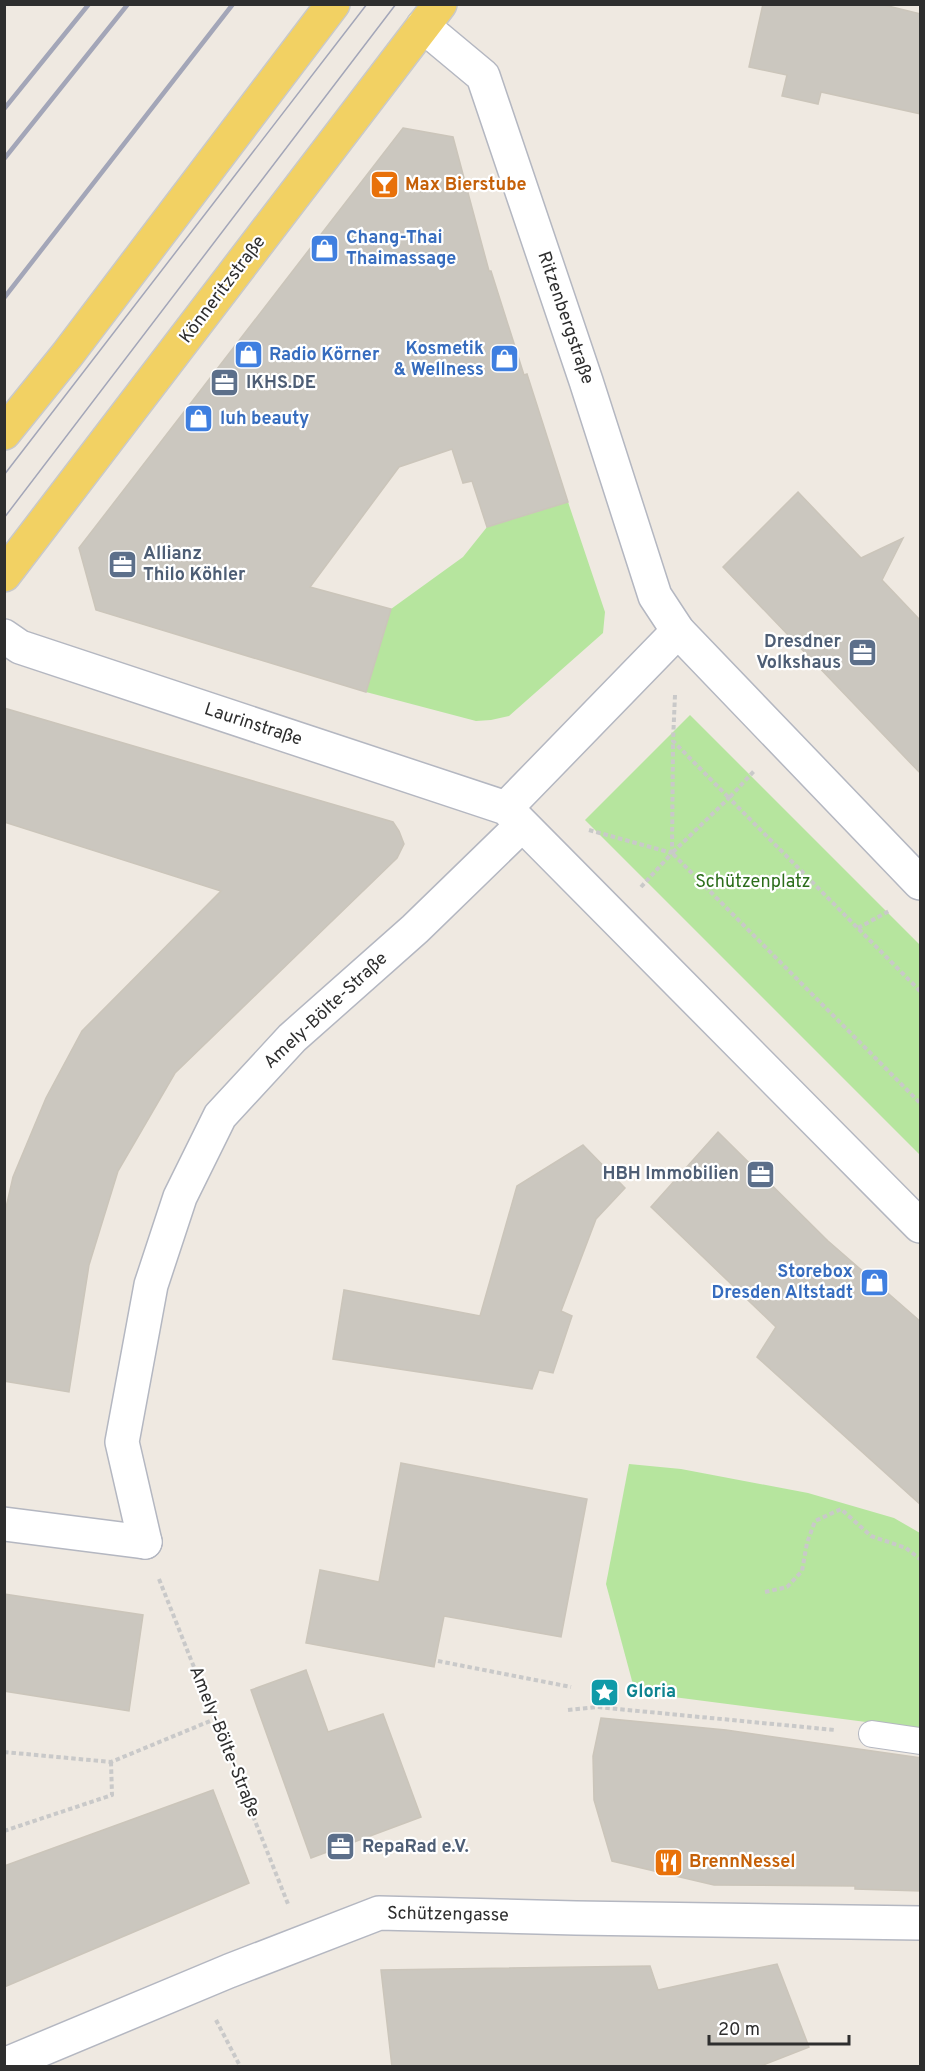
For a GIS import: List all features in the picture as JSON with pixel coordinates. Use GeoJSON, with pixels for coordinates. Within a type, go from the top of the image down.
{"type":"FeatureCollection","features":[{"type":"Feature","properties":{"kind":"main road"},"geometry":{"type":"LineString","coordinates":[[4,434],[67,355],[333,4]]}},
{"type":"Feature","properties":{"kind":"main road","name":"Könneritzstraße"},"geometry":{"type":"LineString","coordinates":[[4,575],[432,15]]}},
{"type":"Feature","properties":{"kind":"street","name":"Ritzenbergstraße"},"geometry":{"type":"LineString","coordinates":[[432,15],[483,76],[586,381],[655,596],[678,631]]}},
{"type":"Feature","properties":{"kind":"street"},"geometry":{"type":"LineString","coordinates":[[921,882],[678,631],[514,816],[921,1226]]}},
{"type":"Feature","properties":{"kind":"street","name":"Laurinstraße"},"geometry":{"type":"LineString","coordinates":[[4,636],[20,647],[514,816]]}},
{"type":"Feature","properties":{"kind":"street","name":"Amely-Bölte-Straße"},"geometry":{"type":"LineString","coordinates":[[145,1542],[122,1442],[151,1284],[180,1197],[220,1116],[292,1038],[415,929],[514,816]]}},
{"type":"Feature","properties":{"kind":"street"},"geometry":{"type":"LineString","coordinates":[[4,1524],[145,1542]]}},
{"type":"Feature","properties":{"kind":"street","name":"Schützengasse"},"geometry":{"type":"LineString","coordinates":[[23,2062],[197,1985],[380,1913],[921,1923]]}},
{"type":"Feature","properties":{"kind":"lane"},"geometry":{"type":"LineString","coordinates":[[872,1734],[921,1741]]}},
{"type":"Feature","properties":{"kind":"path"},"geometry":{"type":"LineString","coordinates":[[678,631],[673,741],[672,853],[921,1103]]}},
{"type":"Feature","properties":{"kind":"path"},"geometry":{"type":"LineString","coordinates":[[673,741],[921,991]]}},
{"type":"Feature","properties":{"kind":"path"},"geometry":{"type":"LineString","coordinates":[[672,853],[729,798]]}},
{"type":"Feature","properties":{"kind":"path"},"geometry":{"type":"LineString","coordinates":[[765,1592],[787,1587],[802,1571],[807,1543],[815,1521],[842,1509],[871,1536],[906,1548],[921,1559]]}},
{"type":"Feature","properties":{"kind":"path","name":"Amely-Bölte-Straße"},"geometry":{"type":"LineString","coordinates":[[145,1542],[303,1942]]}},
{"type":"Feature","properties":{"kind":"path"},"geometry":{"type":"LineString","coordinates":[[438,1661],[571,1687]]}},
{"type":"Feature","properties":{"kind":"path"},"geometry":{"type":"LineString","coordinates":[[568,1710],[597,1707],[872,1734]]}},
{"type":"Feature","properties":{"kind":"path"},"geometry":{"type":"LineString","coordinates":[[4,1752],[111,1762],[215,1719]]}},
{"type":"Feature","properties":{"kind":"path"},"geometry":{"type":"LineString","coordinates":[[4,1831],[112,1796],[111,1762]]}},
{"type":"Feature","properties":{"kind":"path"},"geometry":{"type":"LineString","coordinates":[[197,1985],[240,2067]]}},
{"type":"Feature","properties":{"kind":"green space"},"geometry":{"type":"Polygon","coordinates":[[[568,502],[605,612],[603,633],[509,716],[476,721],[366,692],[391,609],[463,557],[487,527],[568,502]]]}},
{"type":"Feature","properties":{"kind":"green space","name":"Schützenplatz"},"geometry":{"type":"Polygon","coordinates":[[[690,715],[920,945],[920,1155],[585,820],[690,715]]]}},
{"type":"Feature","properties":{"kind":"green space"},"geometry":{"type":"Polygon","coordinates":[[[629,1464],[681,1469],[808,1493],[894,1518],[920,1533],[920,1729],[635,1692],[606,1584],[629,1464]]]}},
{"type":"Feature","properties":{"kind":"building"},"geometry":{"type":"Polygon","coordinates":[[[763,4],[880,4],[921,14],[921,114],[821,92],[818,104],[782,96],[787,75],[749,67],[763,4]]]}},
{"type":"Feature","properties":{"kind":"building"},"geometry":{"type":"Polygon","coordinates":[[[403,128],[453,137],[489,271],[491,271],[524,375],[527,374],[568,502],[487,527],[472,481],[463,483],[452,449],[399,467],[310,587],[391,609],[366,692],[96,610],[79,548],[403,128]]]}},
{"type":"Feature","properties":{"kind":"building","name":"Dresdner Volkshaus"},"geometry":{"type":"Polygon","coordinates":[[[798,492],[861,558],[903,538],[882,580],[921,621],[921,774],[723,567],[798,492]]]}},
{"type":"Feature","properties":{"kind":"building"},"geometry":{"type":"Polygon","coordinates":[[[4,708],[393,822],[404,844],[397,858],[175,1073],[118,1171],[89,1265],[69,1392],[4,1381],[4,1216],[13,1177],[46,1098],[82,1031],[221,891],[4,822],[4,708]]]}},
{"type":"Feature","properties":{"kind":"building"},"geometry":{"type":"Polygon","coordinates":[[[718,1132],[828,1241],[921,1322],[921,1505],[757,1357],[776,1327],[651,1207],[718,1132]]]}},
{"type":"Feature","properties":{"kind":"building"},"geometry":{"type":"Polygon","coordinates":[[[583,1145],[625,1188],[596,1219],[561,1311],[572,1316],[553,1373],[539,1370],[532,1389],[333,1359],[344,1290],[480,1316],[517,1186],[583,1145]]]}},
{"type":"Feature","properties":{"kind":"building"},"geometry":{"type":"Polygon","coordinates":[[[401,1463],[587,1499],[561,1637],[444,1616],[434,1667],[306,1643],[320,1570],[379,1582],[401,1463]]]}},
{"type":"Feature","properties":{"kind":"building"},"geometry":{"type":"Polygon","coordinates":[[[4,1594],[143,1615],[129,1711],[4,1691],[4,1594]]]}},
{"type":"Feature","properties":{"kind":"building"},"geometry":{"type":"Polygon","coordinates":[[[306,1670],[328,1732],[383,1714],[421,1817],[311,1858],[251,1690],[306,1670]]]}},
{"type":"Feature","properties":{"kind":"building"},"geometry":{"type":"Polygon","coordinates":[[[601,1718],[726,1730],[921,1758],[921,1891],[855,1889],[855,1886],[714,1885],[612,1861],[594,1800],[593,1756],[601,1718]]]}},
{"type":"Feature","properties":{"kind":"building"},"geometry":{"type":"Polygon","coordinates":[[[213,1790],[249,1883],[4,1987],[4,1866],[213,1790]]]}},
{"type":"Feature","properties":{"kind":"building"},"geometry":{"type":"Polygon","coordinates":[[[777,1964],[809,2047],[758,2067],[392,2067],[381,1970],[650,1966],[658,1990],[777,1964]]]}},
{"type":"Feature","properties":{"kind":"tram line"},"geometry":{"type":"LineString","coordinates":[[4,475],[367,4]]}},
{"type":"Feature","properties":{"kind":"tram line"},"geometry":{"type":"LineString","coordinates":[[4,518],[396,4]]}},
{"type":"Feature","properties":{"kind":"railway"},"geometry":{"type":"LineString","coordinates":[[4,109],[89,4]]}},
{"type":"Feature","properties":{"kind":"railway"},"geometry":{"type":"LineString","coordinates":[[4,159],[128,4]]}},
{"type":"Feature","properties":{"kind":"railway"},"geometry":{"type":"LineString","coordinates":[[4,298],[233,4]]}},
{"type":"Feature","properties":{"kind":"place","name":"Max Bierstube"},"geometry":{"type":"Point","coordinates":[384,185]}},
{"type":"Feature","properties":{"kind":"place","name":"Chang-Thai Thaimassage"},"geometry":{"type":"Point","coordinates":[325,248]}},
{"type":"Feature","properties":{"kind":"place","name":"Radio Körner"},"geometry":{"type":"Point","coordinates":[248,355]}},
{"type":"Feature","properties":{"kind":"place","name":"Kosmetik & Wellness"},"geometry":{"type":"Point","coordinates":[505,359]}},
{"type":"Feature","properties":{"kind":"place","name":"IKHS.DE"},"geometry":{"type":"Point","coordinates":[225,383]}},
{"type":"Feature","properties":{"kind":"place","name":"luh beauty"},"geometry":{"type":"Point","coordinates":[199,419]}},
{"type":"Feature","properties":{"kind":"place","name":"Allianz Thilo Köhler"},"geometry":{"type":"Point","coordinates":[122,564]}},
{"type":"Feature","properties":{"kind":"place","name":"Dresdner Volkshaus"},"geometry":{"type":"Point","coordinates":[862,652]}},
{"type":"Feature","properties":{"kind":"place","name":"HBH Immobilien"},"geometry":{"type":"Point","coordinates":[760,1174]}},
{"type":"Feature","properties":{"kind":"place","name":"Storebox Dresden Altstadt"},"geometry":{"type":"Point","coordinates":[874,1282]}},
{"type":"Feature","properties":{"kind":"place","name":"Gloria"},"geometry":{"type":"Point","coordinates":[605,1692]}},
{"type":"Feature","properties":{"kind":"place","name":"RepaRad e.V."},"geometry":{"type":"Point","coordinates":[341,1847]}},
{"type":"Feature","properties":{"kind":"place","name":"BrennNessel"},"geometry":{"type":"Point","coordinates":[668,1862]}}]}
